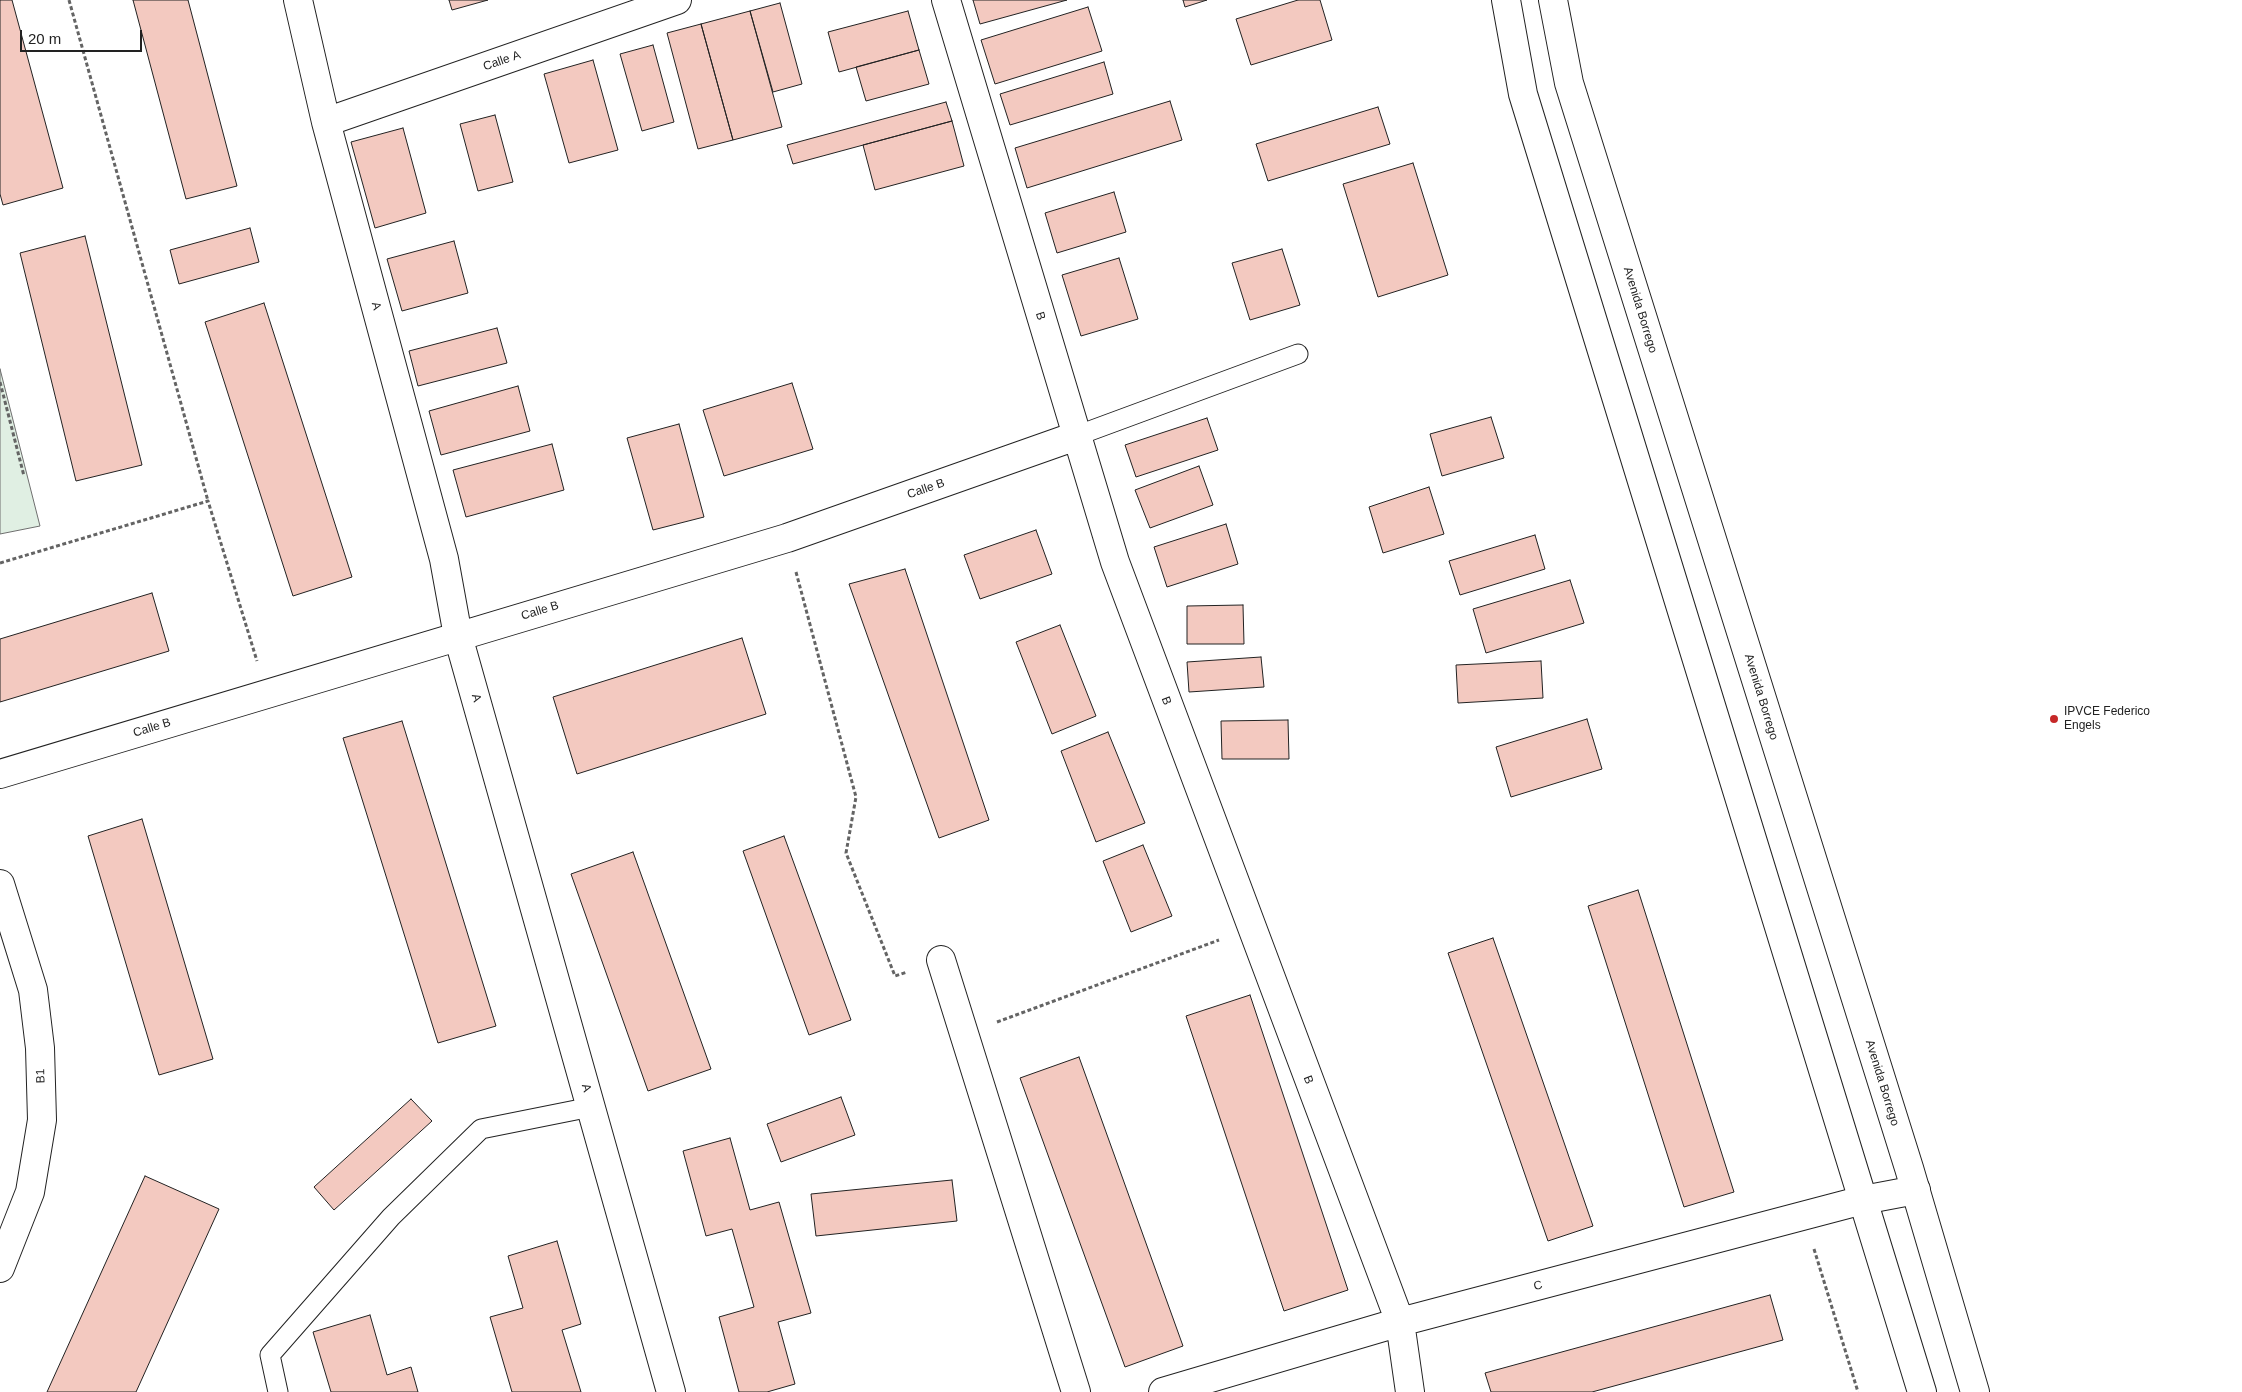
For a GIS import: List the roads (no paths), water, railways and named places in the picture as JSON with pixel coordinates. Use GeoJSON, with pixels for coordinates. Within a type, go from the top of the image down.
{"type":"FeatureCollection","features":[{"type":"Feature","properties":{"kind":"street","name":"A"},"geometry":{"type":"LineString","coordinates":[[298,0],[326,122],[444,559],[458,636],[671,1392]]}},
{"type":"Feature","properties":{"kind":"street","name":"Calle A"},"geometry":{"type":"LineString","coordinates":[[326,122],[677,0]]}},
{"type":"Feature","properties":{"kind":"street","name":"B"},"geometry":{"type":"LineString","coordinates":[[946,0],[1114,562],[1400,1322],[1410,1392]]}},
{"type":"Feature","properties":{"kind":"street"},"geometry":{"type":"LineString","coordinates":[[1506,0],[1523,94],[1922,1392]]}},
{"type":"Feature","properties":{"kind":"street","name":"Avenida Borrego"},"geometry":{"type":"LineString","coordinates":[[1553,0],[1569,83],[1916,1190],[1975,1392]]}},
{"type":"Feature","properties":{"kind":"street","name":"Calle B"},"geometry":{"type":"LineString","coordinates":[[0,774],[787,538],[1076,436]]}},
{"type":"Feature","properties":{"kind":"street","name":"B1"},"geometry":{"type":"LineString","coordinates":[[0,884],[33,990],[40,1048],[42,1120],[30,1192],[0,1268]]}},
{"type":"Feature","properties":{"kind":"street"},"geometry":{"type":"LineString","coordinates":[[940,960],[1076,1392]]}},
{"type":"Feature","properties":{"kind":"street","name":"C"},"geometry":{"type":"LineString","coordinates":[[1163,1392],[1400,1322],[1804,1215],[1863,1200],[1916,1190]]}},
{"type":"Feature","properties":{"kind":"lane"},"geometry":{"type":"LineString","coordinates":[[1076,436],[1298,354]]}},
{"type":"Feature","properties":{"kind":"lane"},"geometry":{"type":"LineString","coordinates":[[278,1392],[270,1355],[391,1217],[481,1129],[591,1107]]}},
{"type":"Feature","properties":{"kind":"place","name":"IPVCE Federico Engels"},"geometry":{"type":"Point","coordinates":[2054,719]}}]}
